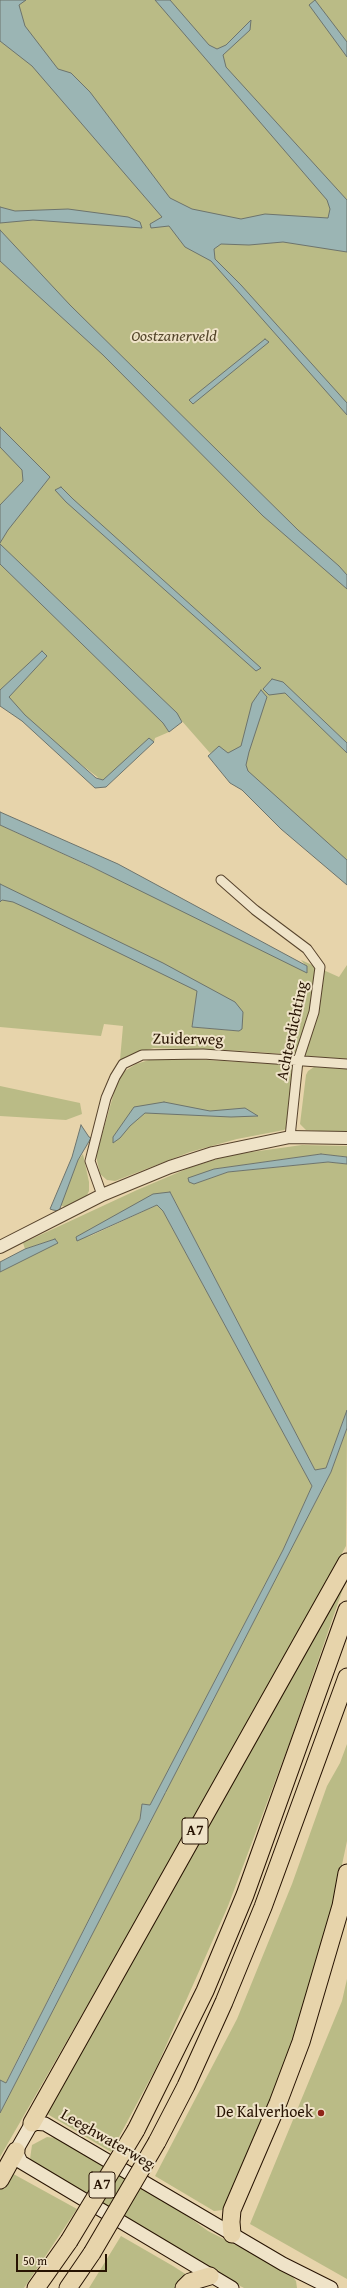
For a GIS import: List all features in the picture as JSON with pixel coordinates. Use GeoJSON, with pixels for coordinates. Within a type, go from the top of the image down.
{"type":"FeatureCollection","features":[{"type":"Feature","properties":{"kind":"highway","name":"A7"},"geometry":{"type":"LineString","coordinates":[[32,2123],[347,1562]]}},
{"type":"Feature","properties":{"kind":"highway","name":"A7"},"geometry":{"type":"LineString","coordinates":[[36,2288],[69,2241],[136,2130],[205,1991],[245,1895],[347,1610]]}},
{"type":"Feature","properties":{"kind":"highway","name":"A7"},"geometry":{"type":"LineString","coordinates":[[68,2288],[92,2253],[157,2142],[186,2086],[224,2002],[266,1900],[347,1678]]}},
{"type":"Feature","properties":{"kind":"highway"},"geometry":{"type":"LineString","coordinates":[[232,2234],[230,2222],[232,2210],[278,2102],[301,2042],[337,1921],[347,1873]]}},
{"type":"Feature","properties":{"kind":"highway"},"geometry":{"type":"LineString","coordinates":[[0,2180],[16,2151]]}},
{"type":"Feature","properties":{"kind":"highway"},"geometry":{"type":"LineString","coordinates":[[184,2288],[190,2282],[210,2276]]}},
{"type":"Feature","properties":{"kind":"main road"},"geometry":{"type":"LineString","coordinates":[[32,2123],[16,2151],[21,2162],[32,2170],[232,2288]]}},
{"type":"Feature","properties":{"kind":"main road","name":"Leeghwaterweg"},"geometry":{"type":"LineString","coordinates":[[32,2123],[45,2124],[283,2264],[331,2288]]}},
{"type":"Feature","properties":{"kind":"street","name":"Achterdichting"},"geometry":{"type":"LineString","coordinates":[[222,880],[255,910],[307,949],[320,966],[314,1012],[298,1061],[290,1137]]}},
{"type":"Feature","properties":{"kind":"street","name":"Zuiderweg"},"geometry":{"type":"LineString","coordinates":[[102,1195],[90,1161],[106,1098],[115,1077],[123,1064],[142,1055],[203,1054],[347,1064]]}},
{"type":"Feature","properties":{"kind":"street"},"geometry":{"type":"LineString","coordinates":[[0,1247],[102,1195],[170,1167],[213,1153],[290,1137],[347,1138]]}},
{"type":"Feature","properties":{"kind":"green space","name":"Oostzanerveld"},"geometry":{"type":"Polygon","coordinates":[[[0,0],[347,0],[347,881],[212,752],[210,753],[181,720],[165,726],[169,732],[155,738],[154,742],[152,741],[105,783],[0,701],[0,0]]]}},
{"type":"Feature","properties":{"kind":"green space"},"geometry":{"type":"Polygon","coordinates":[[[0,825],[306,966],[301,960],[339,977],[347,965],[347,1059],[245,1051],[154,1048],[135,1053],[124,1060],[120,1060],[123,1026],[104,1024],[101,1036],[0,1027],[0,825]],[[194,1013],[192,1027],[239,1031],[194,1013]]]}},
{"type":"Feature","properties":{"kind":"green space"},"geometry":{"type":"Polygon","coordinates":[[[159,1057],[289,1065],[295,1070],[289,1126],[284,1130],[237,1139],[190,1152],[115,1181],[107,1180],[100,1174],[96,1156],[117,1082],[125,1071],[136,1064],[159,1057]]]}},
{"type":"Feature","properties":{"kind":"green space"},"geometry":{"type":"Polygon","coordinates":[[[314,1067],[347,1069],[347,1133],[306,1130],[300,1124],[306,1075],[308,1071],[314,1067]]]}},
{"type":"Feature","properties":{"kind":"green space"},"geometry":{"type":"Polygon","coordinates":[[[0,1086],[80,1103],[82,1114],[66,1120],[0,1116],[0,1086]]]}},
{"type":"Feature","properties":{"kind":"green space"},"geometry":{"type":"Polygon","coordinates":[[[302,1145],[347,1146],[347,1157],[321,1154],[214,1169],[194,1184],[228,1172],[328,1162],[347,1164],[347,1410],[326,1468],[315,1470],[170,1192],[86,1238],[157,1205],[163,1211],[312,1486],[283,1550],[150,1805],[142,1804],[140,1819],[5,2084],[0,2080],[0,1272],[57,1243],[55,1239],[25,1249],[23,1243],[137,1190],[191,1167],[230,1155],[302,1145]]]}},
{"type":"Feature","properties":{"kind":"green space"},"geometry":{"type":"Polygon","coordinates":[[[83,1154],[89,1182],[89,1191],[86,1197],[67,1208],[60,1205],[78,1160],[83,1154]]]}},
{"type":"Feature","properties":{"kind":"green space"},"geometry":{"type":"Polygon","coordinates":[[[347,1428],[346,1546],[197,1815],[0,2157],[0,2113],[331,1472],[347,1428]]]}},
{"type":"Feature","properties":{"kind":"green space"},"geometry":{"type":"Polygon","coordinates":[[[347,1577],[291,1739],[228,1906],[157,2066],[111,2152],[44,2112],[347,1577]]]}},
{"type":"Feature","properties":{"kind":"green space"},"geometry":{"type":"Polygon","coordinates":[[[347,1744],[347,1841],[326,1941],[280,2079],[223,2210],[214,2211],[155,2176],[237,2019],[292,1884],[327,1786],[340,1763],[347,1744]]]}},
{"type":"Feature","properties":{"kind":"green space","name":"De Kalverhoek"},"geometry":{"type":"Polygon","coordinates":[[[347,1979],[347,2279],[250,2224],[342,2001],[347,1979]]]}},
{"type":"Feature","properties":{"kind":"green space"},"geometry":{"type":"Polygon","coordinates":[[[47,2137],[56,2138],[103,2165],[186,2215],[208,2231],[289,2272],[296,2281],[297,2288],[244,2288],[182,2256],[34,2166],[30,2159],[32,2145],[47,2137]]]}},
{"type":"Feature","properties":{"kind":"green space"},"geometry":{"type":"Polygon","coordinates":[[[8,2171],[77,2209],[24,2288],[0,2288],[0,2184],[8,2171]]]}},
{"type":"Feature","properties":{"kind":"green space"},"geometry":{"type":"Polygon","coordinates":[[[121,2236],[187,2275],[177,2288],[89,2288],[121,2236]]]}},
{"type":"Feature","properties":{"kind":"water"},"geometry":{"type":"Polygon","coordinates":[[[0,0],[26,0],[19,5],[25,26],[58,69],[71,73],[90,92],[170,198],[192,209],[241,219],[265,214],[328,218],[330,209],[327,200],[155,0],[170,0],[209,45],[217,49],[226,45],[251,20],[250,30],[223,55],[226,67],[347,200],[347,252],[283,242],[249,245],[221,244],[214,249],[215,259],[241,285],[347,403],[347,415],[211,261],[185,247],[169,226],[151,228],[150,224],[162,217],[32,66],[0,41],[0,0]]]}},
{"type":"Feature","properties":{"kind":"water"},"geometry":{"type":"Polygon","coordinates":[[[315,0],[347,42],[347,57],[309,5],[315,0]]]}},
{"type":"Feature","properties":{"kind":"water"},"geometry":{"type":"Polygon","coordinates":[[[0,207],[15,211],[68,209],[128,217],[140,222],[142,228],[33,220],[0,223],[0,207]]]}},
{"type":"Feature","properties":{"kind":"water"},"geometry":{"type":"Polygon","coordinates":[[[0,230],[70,305],[298,530],[339,566],[347,575],[347,589],[263,516],[103,355],[0,261],[0,230]]]}},
{"type":"Feature","properties":{"kind":"water"},"geometry":{"type":"Polygon","coordinates":[[[265,339],[269,342],[193,404],[189,400],[265,339]]]}},
{"type":"Feature","properties":{"kind":"water"},"geometry":{"type":"Polygon","coordinates":[[[0,427],[50,477],[8,530],[0,543],[0,505],[23,481],[22,470],[0,447],[0,427]]]}},
{"type":"Feature","properties":{"kind":"water"},"geometry":{"type":"Polygon","coordinates":[[[61,487],[261,668],[256,671],[66,502],[55,490],[61,487]]]}},
{"type":"Feature","properties":{"kind":"water"},"geometry":{"type":"Polygon","coordinates":[[[0,544],[177,713],[182,722],[169,732],[163,723],[0,564],[0,544]]]}},
{"type":"Feature","properties":{"kind":"water"},"geometry":{"type":"Polygon","coordinates":[[[42,651],[47,656],[9,697],[25,715],[96,778],[103,780],[149,738],[154,742],[106,787],[95,788],[22,721],[0,706],[0,690],[42,651]]]}},
{"type":"Feature","properties":{"kind":"water"},"geometry":{"type":"Polygon","coordinates":[[[272,679],[283,682],[347,743],[347,753],[285,693],[269,695],[263,689],[272,679]]]}},
{"type":"Feature","properties":{"kind":"water"},"geometry":{"type":"Polygon","coordinates":[[[261,690],[267,697],[249,752],[246,765],[248,771],[347,860],[347,885],[281,829],[242,790],[230,783],[208,756],[219,746],[228,753],[241,746],[252,703],[261,690]]]}},
{"type":"Feature","properties":{"kind":"water"},"geometry":{"type":"Polygon","coordinates":[[[0,812],[118,864],[307,966],[307,973],[90,866],[0,825],[0,812]]]}},
{"type":"Feature","properties":{"kind":"water"},"geometry":{"type":"Polygon","coordinates":[[[0,884],[163,963],[235,1002],[243,1012],[242,1029],[239,1031],[192,1027],[197,991],[13,902],[2,900],[0,902],[0,884]]]}},
{"type":"Feature","properties":{"kind":"water"},"geometry":{"type":"Polygon","coordinates":[[[164,1102],[210,1111],[245,1108],[258,1116],[231,1117],[145,1113],[113,1143],[113,1137],[134,1107],[164,1102]]]}},
{"type":"Feature","properties":{"kind":"water"},"geometry":{"type":"Polygon","coordinates":[[[81,1125],[91,1138],[78,1160],[59,1211],[50,1209],[72,1157],[81,1125]]]}},
{"type":"Feature","properties":{"kind":"water"},"geometry":{"type":"Polygon","coordinates":[[[321,1154],[347,1157],[347,1164],[328,1162],[228,1172],[194,1184],[189,1182],[188,1178],[214,1169],[321,1154]]]}},
{"type":"Feature","properties":{"kind":"water"},"geometry":{"type":"Polygon","coordinates":[[[170,1192],[315,1470],[326,1468],[347,1410],[347,1428],[331,1472],[0,2113],[0,2080],[6,2083],[140,1819],[142,1804],[150,1805],[283,1550],[312,1486],[163,1211],[157,1205],[77,1241],[76,1237],[153,1194],[170,1192]]]}},
{"type":"Feature","properties":{"kind":"water"},"geometry":{"type":"Polygon","coordinates":[[[55,1239],[58,1243],[0,1272],[0,1262],[25,1249],[55,1239]]]}},
{"type":"Feature","properties":{"kind":"place","name":"De Kalverhoek"},"geometry":{"type":"Point","coordinates":[321,2113]}}]}
